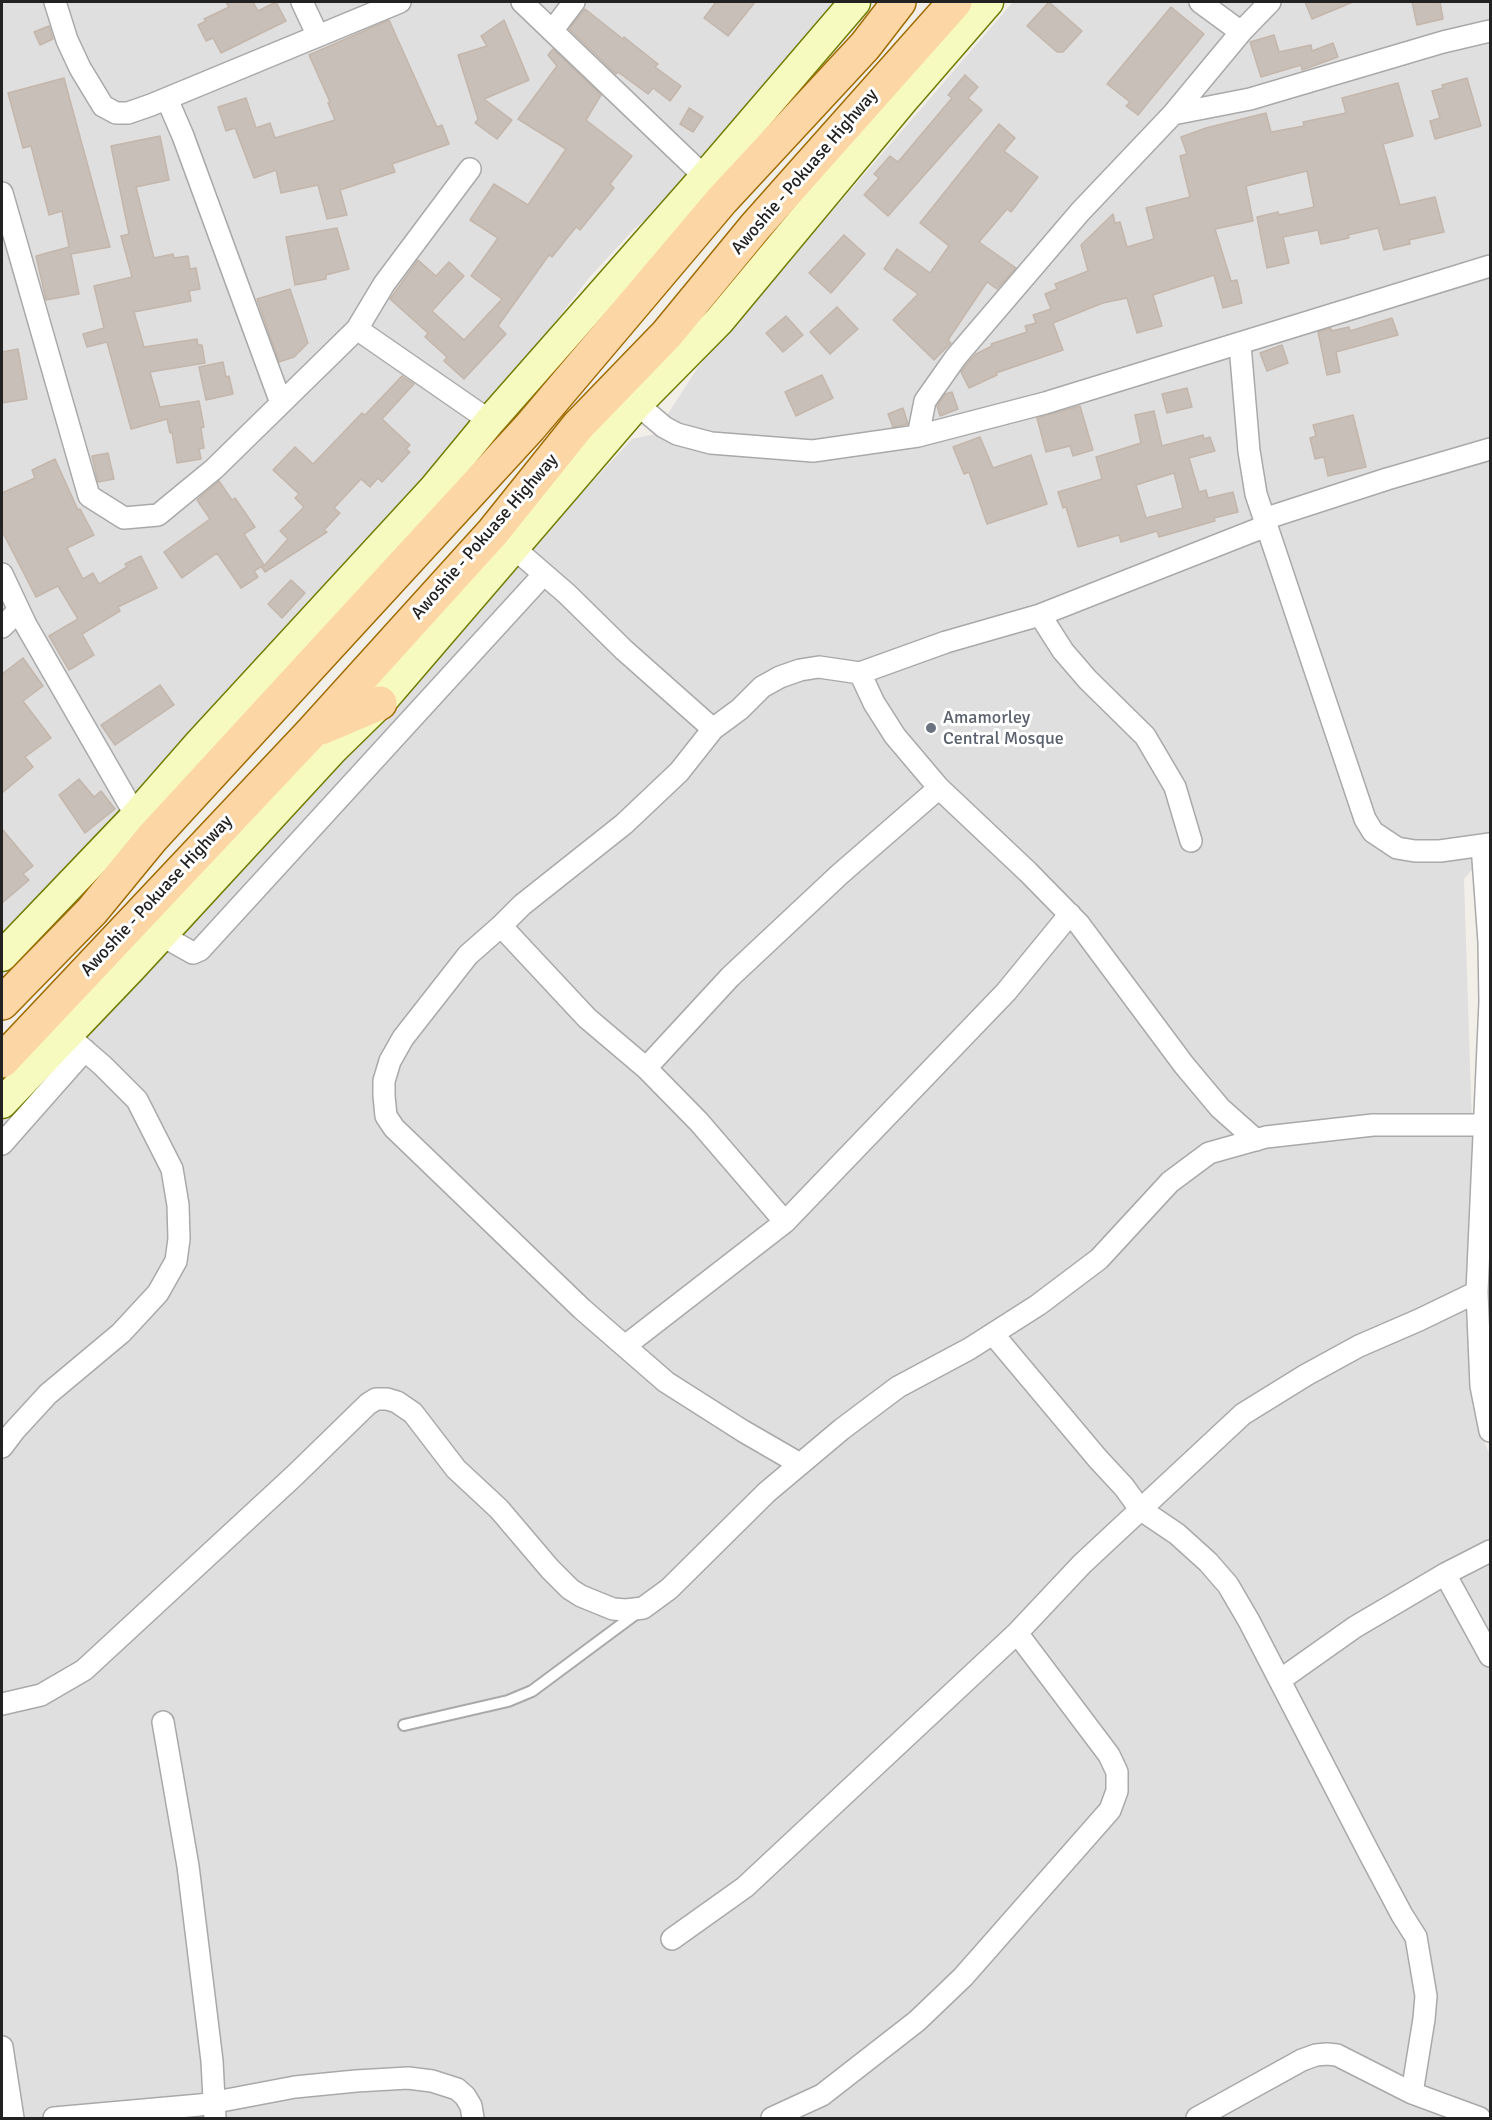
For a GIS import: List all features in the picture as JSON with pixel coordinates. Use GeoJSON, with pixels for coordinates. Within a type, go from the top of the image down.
{"type":"FeatureCollection","features":[{"type":"Feature","properties":{"kind":"main road","name":"Awoshie - Pokuase Highway"},"geometry":{"type":"LineString","coordinates":[[2,1003],[92,912],[152,838],[530,427],[723,200],[865,46],[899,2]]}},
{"type":"Feature","properties":{"kind":"main road","name":"Awoshie - Pokuase Highway"},"geometry":{"type":"LineString","coordinates":[[2,1061],[311,733],[493,532],[578,426],[667,334],[755,227],[955,2]]}},
{"type":"Feature","properties":{"kind":"main road"},"geometry":{"type":"LineString","coordinates":[[311,733],[380,703]]}},
{"type":"Feature","properties":{"kind":"street"},"geometry":{"type":"LineString","coordinates":[[55,2],[67,40],[80,68],[103,106],[116,113],[129,113],[166,99],[400,2]]}},
{"type":"Feature","properties":{"kind":"street"},"geometry":{"type":"LineString","coordinates":[[302,2],[318,36]]}},
{"type":"Feature","properties":{"kind":"street"},"geometry":{"type":"LineString","coordinates":[[522,2],[705,177]]}},
{"type":"Feature","properties":{"kind":"street"},"geometry":{"type":"LineString","coordinates":[[552,31],[574,2]]}},
{"type":"Feature","properties":{"kind":"street"},"geometry":{"type":"LineString","coordinates":[[2,956],[136,816],[433,489],[855,2]]}},
{"type":"Feature","properties":{"kind":"street"},"geometry":{"type":"LineString","coordinates":[[2,1144],[13,1103],[75,1042],[162,935],[332,750],[380,703],[515,549],[637,404],[719,321],[988,2]]}},
{"type":"Feature","properties":{"kind":"street"},"geometry":{"type":"LineString","coordinates":[[1200,2],[1241,32]]}},
{"type":"Feature","properties":{"kind":"street"},"geometry":{"type":"LineString","coordinates":[[918,436],[925,401],[956,357],[1080,212],[1173,114],[1241,32],[1270,2]]}},
{"type":"Feature","properties":{"kind":"street"},"geometry":{"type":"LineString","coordinates":[[1173,114],[1250,99],[1443,42],[1491,31]]}},
{"type":"Feature","properties":{"kind":"street"},"geometry":{"type":"LineString","coordinates":[[166,99],[188,147],[281,403]]}},
{"type":"Feature","properties":{"kind":"street"},"geometry":{"type":"LineString","coordinates":[[2,193],[89,496],[124,518],[158,515],[214,469],[357,329],[384,284],[470,169]]}},
{"type":"Feature","properties":{"kind":"street"},"geometry":{"type":"LineString","coordinates":[[637,404],[664,427],[677,434],[711,443],[813,451],[918,436],[1045,403],[1491,267]]}},
{"type":"Feature","properties":{"kind":"street"},"geometry":{"type":"LineString","coordinates":[[357,329],[490,421]]}},
{"type":"Feature","properties":{"kind":"street"},"geometry":{"type":"LineString","coordinates":[[1240,345],[1249,452],[1256,494],[1365,819],[1373,832],[1396,848],[1440,851],[1486,844],[1490,1002],[1478,1292],[1481,1386],[1491,1431]]}},
{"type":"Feature","properties":{"kind":"street"},"geometry":{"type":"LineString","coordinates":[[800,1464],[666,1382],[582,1309],[394,1128],[386,1116],[384,1081],[390,1061],[404,1038],[468,955],[522,905],[624,824],[679,772],[713,729],[740,709],[762,687],[780,677],[800,670],[819,667],[860,673],[946,642],[1040,615],[1265,523],[1387,479],[1490,449]]}},
{"type":"Feature","properties":{"kind":"street"},"geometry":{"type":"LineString","coordinates":[[515,549],[713,729]]}},
{"type":"Feature","properties":{"kind":"street"},"geometry":{"type":"LineString","coordinates":[[2,574],[19,610],[136,816]]}},
{"type":"Feature","properties":{"kind":"street"},"geometry":{"type":"LineString","coordinates":[[162,935],[193,953],[200,950],[544,574]]}},
{"type":"Feature","properties":{"kind":"street"},"geometry":{"type":"LineString","coordinates":[[2,627],[19,610]]}},
{"type":"Feature","properties":{"kind":"street"},"geometry":{"type":"LineString","coordinates":[[1040,615],[1063,651],[1088,680],[1145,736],[1175,788],[1191,841]]}},
{"type":"Feature","properties":{"kind":"street"},"geometry":{"type":"LineString","coordinates":[[860,673],[874,703],[895,736],[939,788],[1070,915],[1107,958],[1184,1065],[1220,1108],[1256,1140]]}},
{"type":"Feature","properties":{"kind":"street"},"geometry":{"type":"LineString","coordinates":[[646,1068],[730,977],[840,874],[939,788]]}},
{"type":"Feature","properties":{"kind":"street"},"geometry":{"type":"LineString","coordinates":[[625,1346],[785,1222],[1006,992],[1070,915]]}},
{"type":"Feature","properties":{"kind":"street"},"geometry":{"type":"LineString","coordinates":[[501,926],[586,1018],[646,1068],[699,1122],[785,1222]]}},
{"type":"Feature","properties":{"kind":"street"},"geometry":{"type":"LineString","coordinates":[[2,1448],[14,1431],[48,1394],[121,1333],[158,1293],[176,1262],[179,1239],[178,1204],[172,1169],[137,1100],[75,1042]]}},
{"type":"Feature","properties":{"kind":"street"},"geometry":{"type":"LineString","coordinates":[[2,1704],[41,1695],[84,1670],[294,1476],[368,1404],[376,1400],[387,1399],[397,1402],[414,1413],[456,1469],[499,1509],[570,1589],[613,1609],[642,1608],[669,1589],[767,1492],[842,1429],[898,1388],[993,1334],[1038,1305],[1099,1259],[1170,1182],[1209,1153],[1256,1140],[1373,1125],[1484,1125]]}},
{"type":"Feature","properties":{"kind":"street"},"geometry":{"type":"LineString","coordinates":[[672,1939],[745,1887],[1017,1633],[1082,1564],[1243,1414],[1359,1346],[1478,1292]]}},
{"type":"Feature","properties":{"kind":"street"},"geometry":{"type":"LineString","coordinates":[[993,1334],[1124,1487],[1140,1509],[1177,1534],[1208,1562],[1228,1585],[1416,1937],[1426,1996],[1425,2019],[1412,2093]]}},
{"type":"Feature","properties":{"kind":"street"},"geometry":{"type":"LineString","coordinates":[[1280,1680],[1355,1627],[1445,1574],[1491,1551]]}},
{"type":"Feature","properties":{"kind":"street"},"geometry":{"type":"LineString","coordinates":[[1445,1574],[1491,1656]]}},
{"type":"Feature","properties":{"kind":"street"},"geometry":{"type":"LineString","coordinates":[[772,2118],[822,2095],[917,2022],[963,1977],[1110,1810],[1117,1791],[1117,1772],[1108,1755],[1017,1633]]}},
{"type":"Feature","properties":{"kind":"street"},"geometry":{"type":"LineString","coordinates":[[163,1722],[188,1866],[213,2073],[215,2110]]}},
{"type":"Feature","properties":{"kind":"street"},"geometry":{"type":"LineString","coordinates":[[2,2046],[13,2118]]}},
{"type":"Feature","properties":{"kind":"street"},"geometry":{"type":"LineString","coordinates":[[1197,2118],[1302,2060],[1316,2055],[1337,2055],[1412,2093],[1436,2112],[1480,2118]]}},
{"type":"Feature","properties":{"kind":"street"},"geometry":{"type":"LineString","coordinates":[[54,2118],[200,2105],[215,2110],[295,2087],[356,2080],[408,2078],[432,2081],[457,2089],[471,2106],[473,2118]]}},
{"type":"Feature","properties":{"kind":"lane"},"geometry":{"type":"LineString","coordinates":[[404,1725],[508,1701],[532,1691],[642,1608]]}},
{"type":"Feature","properties":{"kind":"shaded area"},"geometry":{"type":"Polygon","coordinates":[[[2,2],[843,2],[666,205],[635,228],[588,279],[546,334],[399,512],[186,743],[2,936],[2,2]]]}},
{"type":"Feature","properties":{"kind":"shaded area"},"geometry":{"type":"Polygon","coordinates":[[[1013,2],[1490,2],[1490,850],[1464,879],[1482,1437],[1490,1455],[1490,2118],[2,2118],[2,1119],[632,439],[655,434],[698,367],[1013,2]]]}},
{"type":"Feature","properties":{"kind":"building"},"geometry":{"type":"Polygon","coordinates":[[[226,2],[253,2],[258,11],[276,2],[286,21],[221,53],[213,38],[206,41],[198,25],[206,21],[204,19],[229,7],[226,2]]]}},
{"type":"Feature","properties":{"kind":"building"},"geometry":{"type":"Polygon","coordinates":[[[716,2],[755,2],[728,36],[704,18],[716,2]]]}},
{"type":"Feature","properties":{"kind":"building"},"geometry":{"type":"Polygon","coordinates":[[[1049,2],[1082,31],[1063,52],[1057,52],[1027,26],[1049,2]]]}},
{"type":"Feature","properties":{"kind":"building"},"geometry":{"type":"Polygon","coordinates":[[[1305,2],[1353,2],[1312,19],[1305,2]]]}},
{"type":"Feature","properties":{"kind":"building"},"geometry":{"type":"Polygon","coordinates":[[[1412,2],[1440,2],[1443,19],[1417,25],[1412,2]]]}},
{"type":"Feature","properties":{"kind":"building"},"geometry":{"type":"Polygon","coordinates":[[[1171,7],[1204,34],[1138,115],[1126,106],[1130,102],[1107,84],[1171,7]]]}},
{"type":"Feature","properties":{"kind":"building"},"geometry":{"type":"Polygon","coordinates":[[[585,9],[658,64],[655,67],[681,86],[670,101],[653,88],[648,94],[618,72],[616,74],[569,29],[585,9]]]}},
{"type":"Feature","properties":{"kind":"building"},"geometry":{"type":"Polygon","coordinates":[[[389,20],[437,127],[442,125],[449,144],[392,164],[395,172],[340,190],[347,215],[327,219],[318,185],[281,193],[276,170],[254,178],[235,128],[226,131],[218,107],[246,98],[256,128],[270,123],[275,138],[335,120],[328,103],[330,102],[309,55],[389,20]]]}},
{"type":"Feature","properties":{"kind":"building"},"geometry":{"type":"Polygon","coordinates":[[[504,20],[529,80],[484,99],[512,120],[497,139],[475,123],[478,119],[458,55],[487,46],[481,36],[504,20]]]}},
{"type":"Feature","properties":{"kind":"building"},"geometry":{"type":"Polygon","coordinates":[[[49,26],[53,39],[40,45],[34,32],[49,26]]]}},
{"type":"Feature","properties":{"kind":"building"},"geometry":{"type":"Polygon","coordinates":[[[1274,35],[1279,52],[1311,45],[1312,51],[1333,43],[1338,57],[1302,70],[1301,65],[1261,77],[1250,42],[1274,35]]]}},
{"type":"Feature","properties":{"kind":"building"},"geometry":{"type":"Polygon","coordinates":[[[553,49],[601,95],[586,120],[632,156],[610,184],[614,188],[580,230],[576,227],[552,257],[549,255],[498,326],[506,334],[464,379],[444,361],[447,357],[425,337],[428,333],[390,299],[418,260],[436,276],[449,262],[464,276],[432,311],[464,340],[502,299],[471,276],[498,238],[470,220],[494,184],[528,205],[566,149],[518,119],[557,66],[548,55],[553,49]]]}},
{"type":"Feature","properties":{"kind":"building"},"geometry":{"type":"Polygon","coordinates":[[[965,75],[978,87],[968,98],[982,110],[888,216],[864,195],[879,178],[874,174],[890,156],[898,162],[952,98],[948,95],[965,75]]]}},
{"type":"Feature","properties":{"kind":"building"},"geometry":{"type":"Polygon","coordinates":[[[64,78],[110,247],[71,254],[79,294],[46,300],[36,256],[69,247],[62,211],[49,215],[31,146],[23,148],[8,93],[64,78]]]}},
{"type":"Feature","properties":{"kind":"building"},"geometry":{"type":"Polygon","coordinates":[[[1467,78],[1481,126],[1435,139],[1430,121],[1440,118],[1432,91],[1443,88],[1442,85],[1467,78]]]}},
{"type":"Feature","properties":{"kind":"building"},"geometry":{"type":"Polygon","coordinates":[[[1398,83],[1413,136],[1383,144],[1400,205],[1435,197],[1444,232],[1409,240],[1410,244],[1384,250],[1378,228],[1321,244],[1318,230],[1283,237],[1289,263],[1267,268],[1257,217],[1278,212],[1279,215],[1314,207],[1307,171],[1246,186],[1253,221],[1215,229],[1231,281],[1237,280],[1242,303],[1223,308],[1214,275],[1153,295],[1162,326],[1137,333],[1127,298],[1103,303],[1053,323],[1063,350],[996,373],[997,375],[969,388],[961,372],[976,354],[992,346],[991,344],[1027,332],[1025,326],[1036,323],[1033,315],[1051,309],[1045,294],[1057,289],[1055,284],[1088,271],[1081,245],[1113,214],[1115,223],[1120,222],[1127,247],[1154,239],[1146,208],[1190,197],[1180,156],[1187,154],[1181,137],[1206,128],[1266,113],[1271,132],[1304,126],[1303,122],[1346,113],[1342,98],[1398,83]]]}},
{"type":"Feature","properties":{"kind":"building"},"geometry":{"type":"Polygon","coordinates":[[[689,108],[703,117],[693,132],[680,124],[689,108]]]}},
{"type":"Feature","properties":{"kind":"building"},"geometry":{"type":"Polygon","coordinates":[[[999,124],[1015,138],[1004,151],[1038,177],[1011,212],[1007,209],[979,242],[1016,268],[997,289],[987,282],[948,340],[951,343],[934,360],[893,320],[918,294],[884,269],[897,249],[930,273],[949,246],[920,223],[999,124]]]}},
{"type":"Feature","properties":{"kind":"building"},"geometry":{"type":"Polygon","coordinates":[[[160,136],[169,180],[136,187],[154,258],[173,254],[174,258],[188,256],[190,269],[196,268],[200,289],[189,291],[191,301],[134,312],[144,347],[197,339],[198,345],[202,345],[205,363],[150,372],[160,407],[199,401],[204,427],[201,428],[204,448],[199,449],[201,459],[177,463],[172,432],[170,433],[167,419],[131,429],[107,342],[87,347],[83,334],[104,328],[94,286],[132,277],[121,236],[129,234],[111,146],[160,136]]]}},
{"type":"Feature","properties":{"kind":"building"},"geometry":{"type":"Polygon","coordinates":[[[337,228],[349,269],[326,275],[326,279],[295,285],[286,237],[337,228]]]}},
{"type":"Feature","properties":{"kind":"building"},"geometry":{"type":"Polygon","coordinates":[[[844,235],[865,254],[831,293],[809,273],[844,235]]]}},
{"type":"Feature","properties":{"kind":"building"},"geometry":{"type":"Polygon","coordinates":[[[290,289],[308,343],[294,357],[279,362],[257,299],[290,289]]]}},
{"type":"Feature","properties":{"kind":"building"},"geometry":{"type":"Polygon","coordinates":[[[837,307],[858,329],[830,354],[810,332],[837,307]]]}},
{"type":"Feature","properties":{"kind":"building"},"geometry":{"type":"Polygon","coordinates":[[[786,316],[803,335],[783,352],[766,333],[786,316]]]}},
{"type":"Feature","properties":{"kind":"building"},"geometry":{"type":"Polygon","coordinates":[[[1392,318],[1398,335],[1336,352],[1340,372],[1327,375],[1318,332],[1331,328],[1331,331],[1349,327],[1350,331],[1392,318]]]}},
{"type":"Feature","properties":{"kind":"building"},"geometry":{"type":"Polygon","coordinates":[[[1282,345],[1288,363],[1267,371],[1260,353],[1282,345]]]}},
{"type":"Feature","properties":{"kind":"building"},"geometry":{"type":"Polygon","coordinates":[[[18,349],[27,399],[2,403],[2,352],[18,349]]]}},
{"type":"Feature","properties":{"kind":"building"},"geometry":{"type":"Polygon","coordinates":[[[223,362],[233,394],[206,400],[199,367],[223,362]]]}},
{"type":"Feature","properties":{"kind":"building"},"geometry":{"type":"Polygon","coordinates":[[[822,375],[833,398],[796,416],[785,392],[822,375]]]}},
{"type":"Feature","properties":{"kind":"building"},"geometry":{"type":"Polygon","coordinates":[[[402,376],[414,384],[382,419],[410,445],[406,449],[410,452],[382,482],[378,478],[370,487],[361,479],[334,508],[340,513],[324,530],[327,532],[265,572],[262,568],[288,539],[280,531],[304,507],[295,498],[299,494],[273,470],[295,447],[313,464],[362,413],[365,415],[402,376]]]}},
{"type":"Feature","properties":{"kind":"building"},"geometry":{"type":"Polygon","coordinates":[[[1187,388],[1192,407],[1167,413],[1162,394],[1187,388]]]}},
{"type":"Feature","properties":{"kind":"building"},"geometry":{"type":"Polygon","coordinates":[[[952,392],[958,409],[940,416],[937,406],[945,394],[952,392]]]}},
{"type":"Feature","properties":{"kind":"building"},"geometry":{"type":"Polygon","coordinates":[[[1080,406],[1093,450],[1073,456],[1070,446],[1046,452],[1037,418],[1080,406]]]}},
{"type":"Feature","properties":{"kind":"building"},"geometry":{"type":"Polygon","coordinates":[[[903,408],[908,424],[893,427],[888,414],[903,408]]]}},
{"type":"Feature","properties":{"kind":"building"},"geometry":{"type":"Polygon","coordinates":[[[1154,411],[1162,446],[1203,435],[1204,439],[1210,437],[1215,451],[1189,458],[1199,492],[1206,490],[1208,498],[1233,492],[1238,512],[1159,537],[1157,531],[1121,542],[1119,535],[1078,547],[1066,507],[1063,508],[1058,492],[1102,479],[1096,457],[1141,443],[1135,415],[1154,411]],[[1174,473],[1136,485],[1146,518],[1183,508],[1174,473]]]}},
{"type":"Feature","properties":{"kind":"building"},"geometry":{"type":"Polygon","coordinates":[[[1353,415],[1366,467],[1328,476],[1324,457],[1315,459],[1310,438],[1316,436],[1313,425],[1353,415]]]}},
{"type":"Feature","properties":{"kind":"building"},"geometry":{"type":"Polygon","coordinates":[[[980,437],[993,468],[1031,455],[1047,504],[987,524],[969,472],[964,474],[953,447],[980,437]]]}},
{"type":"Feature","properties":{"kind":"building"},"geometry":{"type":"Polygon","coordinates":[[[108,453],[114,479],[98,482],[92,456],[108,453]]]}},
{"type":"Feature","properties":{"kind":"building"},"geometry":{"type":"Polygon","coordinates":[[[55,459],[78,510],[80,509],[94,535],[67,548],[83,579],[93,573],[99,584],[127,567],[125,564],[141,556],[157,588],[118,607],[120,611],[82,634],[94,655],[69,670],[49,636],[78,619],[58,586],[36,597],[2,531],[2,493],[35,478],[32,470],[55,459]]]}},
{"type":"Feature","properties":{"kind":"building"},"geometry":{"type":"Polygon","coordinates":[[[219,481],[232,500],[235,498],[255,527],[244,534],[264,565],[254,571],[258,577],[241,588],[217,553],[182,578],[164,552],[210,519],[197,500],[219,481]]]}},
{"type":"Feature","properties":{"kind":"building"},"geometry":{"type":"Polygon","coordinates":[[[291,580],[305,593],[282,618],[268,604],[291,580]]]}},
{"type":"Feature","properties":{"kind":"building"},"geometry":{"type":"Polygon","coordinates":[[[23,658],[43,686],[23,701],[51,738],[25,757],[33,767],[2,793],[2,674],[23,658]]]}},
{"type":"Feature","properties":{"kind":"building"},"geometry":{"type":"Polygon","coordinates":[[[160,685],[174,705],[115,745],[101,725],[160,685]]]}},
{"type":"Feature","properties":{"kind":"building"},"geometry":{"type":"Polygon","coordinates":[[[79,779],[94,797],[101,791],[115,809],[85,833],[59,795],[79,779]]]}},
{"type":"Feature","properties":{"kind":"building"},"geometry":{"type":"Polygon","coordinates":[[[2,829],[33,866],[23,874],[29,880],[2,903],[2,829]]]}},
{"type":"Feature","properties":{"kind":"place","name":"Amamorley Central Mosque"},"geometry":{"type":"Point","coordinates":[931,728]}}]}
